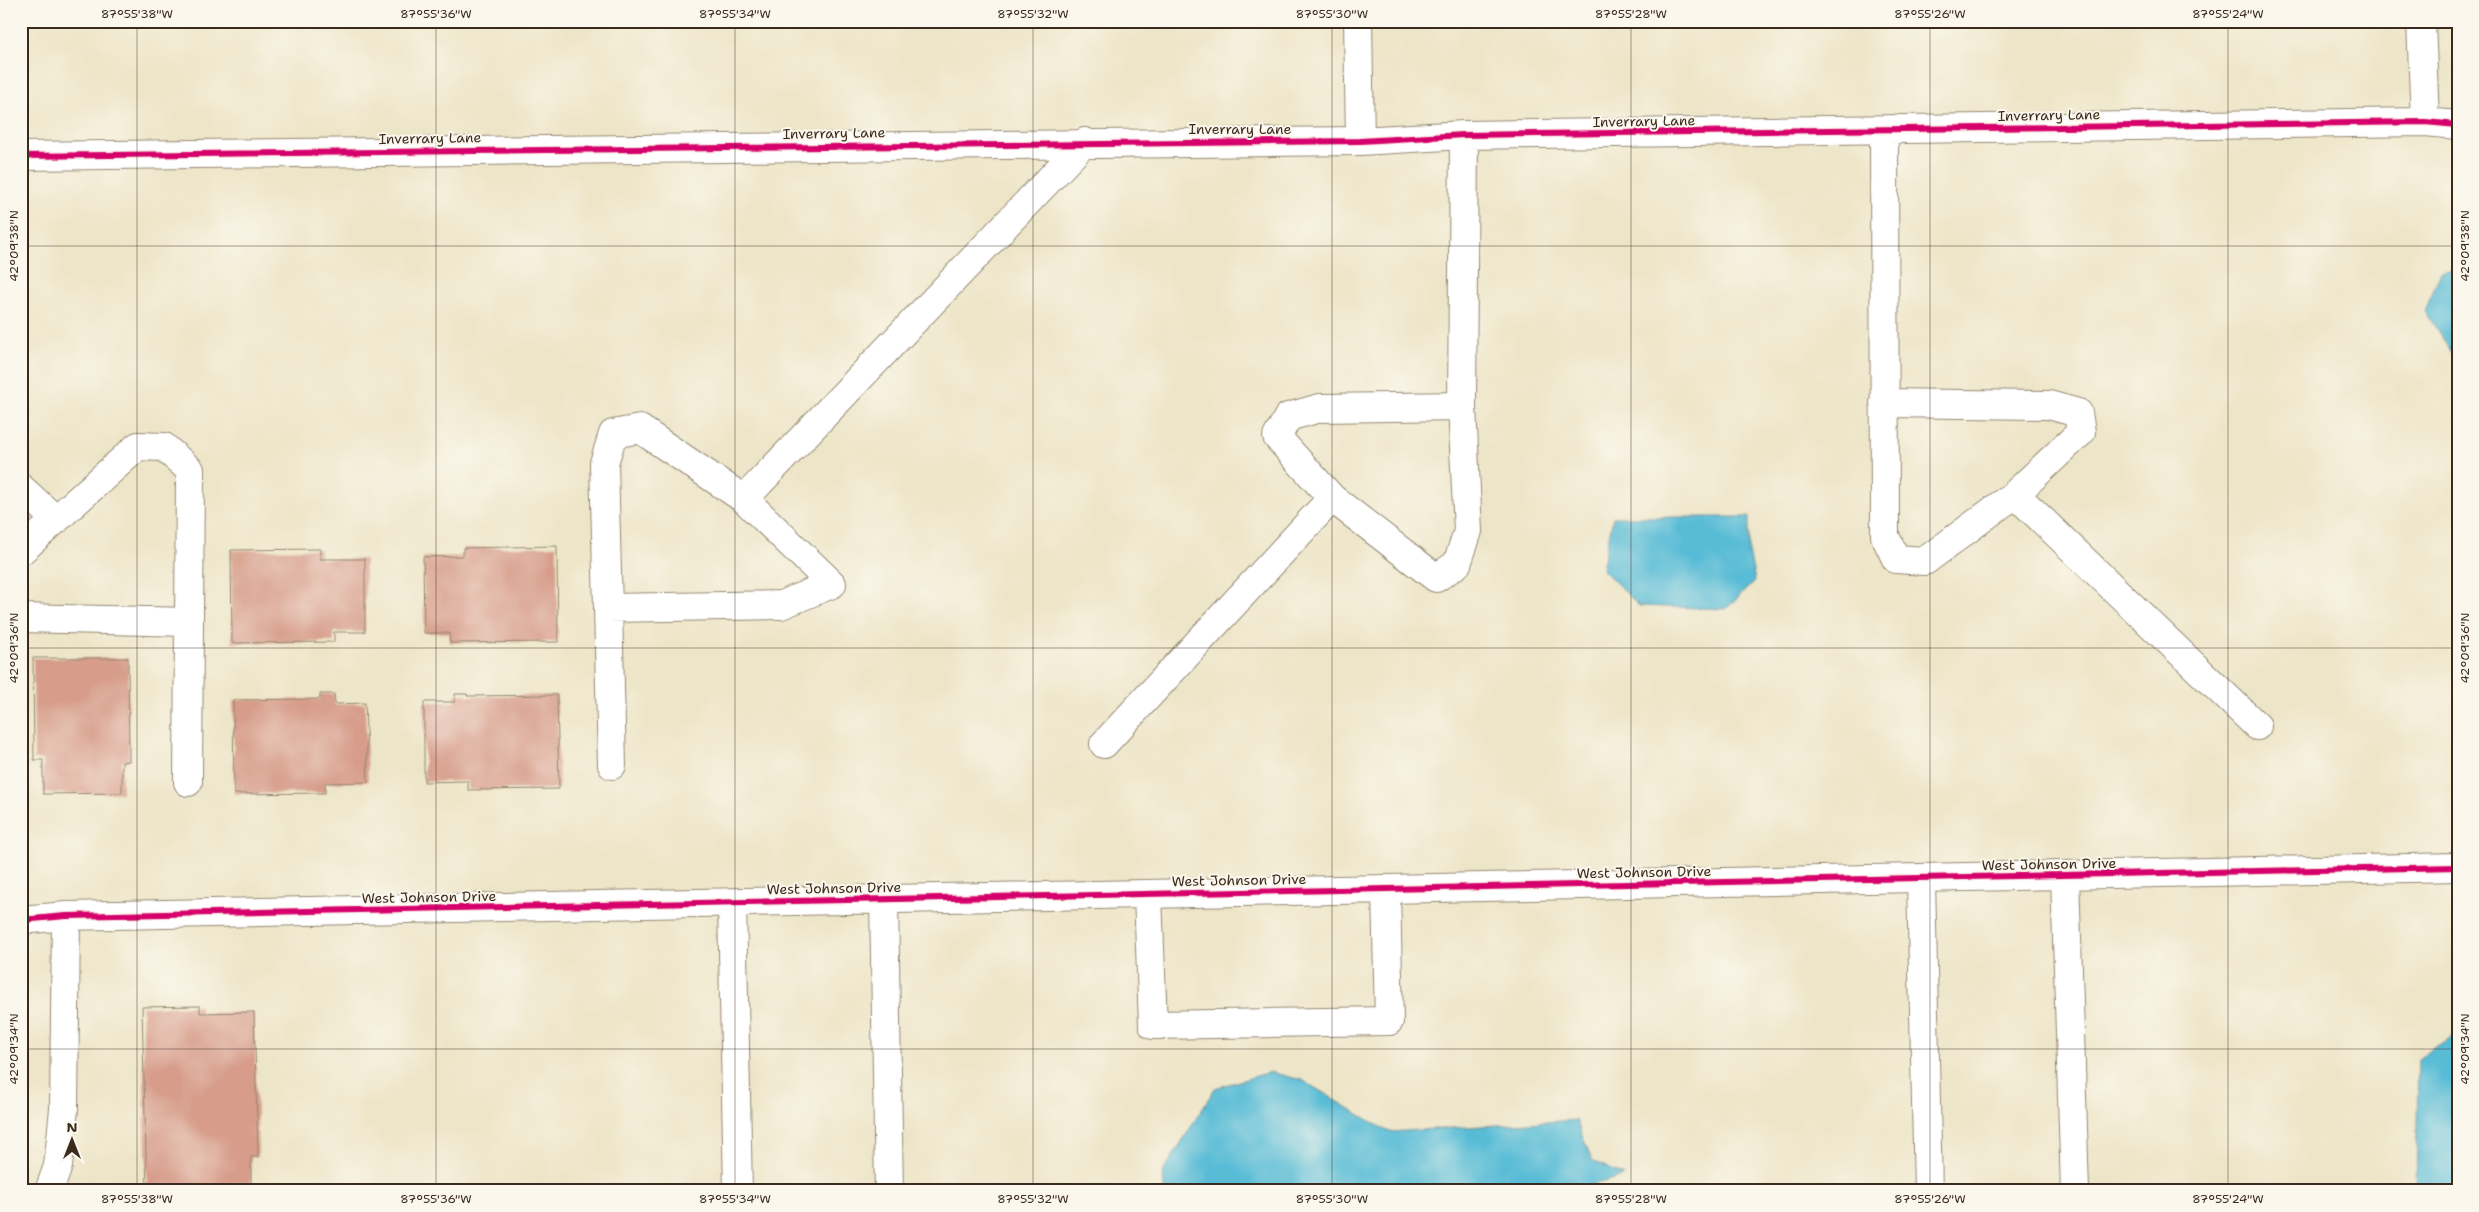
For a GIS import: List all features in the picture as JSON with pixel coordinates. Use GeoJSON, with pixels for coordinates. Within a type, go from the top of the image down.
{"type":"FeatureCollection","features":[{"type":"Feature","properties":{"kind":"street"},"geometry":{"type":"LineString","coordinates":[[1358,21],[1360,141]]}},
{"type":"Feature","properties":{"kind":"street"},"geometry":{"type":"LineString","coordinates":[[2422,21],[2425,122]]}},
{"type":"Feature","properties":{"kind":"street","name":"Inverrary Lane"},"geometry":{"type":"LineString","coordinates":[[21,156],[1085,142],[1360,141],[1464,135],[2425,122],[2458,125]]}},
{"type":"Feature","properties":{"kind":"street"},"geometry":{"type":"LineString","coordinates":[[1884,130],[1884,402],[1885,536],[1896,559],[1925,561],[2015,494],[2080,432],[2078,413],[2049,405],[1884,402]]}},
{"type":"Feature","properties":{"kind":"street"},"geometry":{"type":"LineString","coordinates":[[1462,406],[1320,408],[1288,417],[1277,437],[1332,498],[1436,578],[1457,564],[1468,531],[1462,406],[1464,135]]}},
{"type":"Feature","properties":{"kind":"street"},"geometry":{"type":"LineString","coordinates":[[744,499],[1085,142]]}},
{"type":"Feature","properties":{"kind":"street"},"geometry":{"type":"LineString","coordinates":[[608,608],[781,605],[832,584],[744,499],[640,429],[613,434],[604,462],[612,765]]}},
{"type":"Feature","properties":{"kind":"street"},"geometry":{"type":"LineString","coordinates":[[21,551],[138,446],[164,447],[190,470],[188,782]]}},
{"type":"Feature","properties":{"kind":"street"},"geometry":{"type":"LineString","coordinates":[[21,488],[56,520]]}},
{"type":"Feature","properties":{"kind":"street"},"geometry":{"type":"LineString","coordinates":[[2015,494],[2257,726]]}},
{"type":"Feature","properties":{"kind":"street"},"geometry":{"type":"LineString","coordinates":[[1104,744],[1332,498]]}},
{"type":"Feature","properties":{"kind":"street"},"geometry":{"type":"LineString","coordinates":[[21,618],[189,622]]}},
{"type":"Feature","properties":{"kind":"street","name":"West Johnson Drive"},"geometry":{"type":"LineString","coordinates":[[21,920],[66,916],[2458,867]]}},
{"type":"Feature","properties":{"kind":"street"},"geometry":{"type":"LineString","coordinates":[[2066,876],[2075,1191]]}},
{"type":"Feature","properties":{"kind":"street"},"geometry":{"type":"LineString","coordinates":[[1921,879],[1928,1191]]}},
{"type":"Feature","properties":{"kind":"street"},"geometry":{"type":"LineString","coordinates":[[1148,895],[1153,1025],[1389,1021],[1386,890]]}},
{"type":"Feature","properties":{"kind":"street"},"geometry":{"type":"LineString","coordinates":[[884,900],[889,1191]]}},
{"type":"Feature","properties":{"kind":"street"},"geometry":{"type":"LineString","coordinates":[[732,903],[738,1191]]}},
{"type":"Feature","properties":{"kind":"street"},"geometry":{"type":"LineString","coordinates":[[49,1191],[58,1166],[64,1108],[66,916]]}},
{"type":"Feature","properties":{"kind":"water"},"geometry":{"type":"Polygon","coordinates":[[[2458,268],[2458,363],[2425,311],[2441,272],[2458,268]]]}},
{"type":"Feature","properties":{"kind":"water"},"geometry":{"type":"Polygon","coordinates":[[[1613,517],[1749,517],[1749,552],[1755,581],[1726,609],[1639,606],[1602,569],[1613,517]]]}},
{"type":"Feature","properties":{"kind":"water"},"geometry":{"type":"Polygon","coordinates":[[[2458,1032],[2458,1191],[2416,1191],[2418,1059],[2458,1032]]]}},
{"type":"Feature","properties":{"kind":"water"},"geometry":{"type":"Polygon","coordinates":[[[1270,1072],[1302,1080],[1389,1132],[1576,1120],[1592,1160],[1624,1176],[1571,1191],[1164,1191],[1163,1172],[1215,1088],[1270,1072]]]}},
{"type":"Feature","properties":{"kind":"building"},"geometry":{"type":"Polygon","coordinates":[[[557,546],[558,642],[450,643],[449,633],[424,633],[423,557],[463,556],[463,548],[557,546]]]}},
{"type":"Feature","properties":{"kind":"building"},"geometry":{"type":"Polygon","coordinates":[[[320,549],[320,559],[365,559],[365,632],[334,632],[334,642],[232,643],[231,550],[320,549]]]}},
{"type":"Feature","properties":{"kind":"building"},"geometry":{"type":"Polygon","coordinates":[[[33,658],[128,658],[129,761],[122,762],[122,793],[43,794],[43,760],[34,760],[33,658]]]}},
{"type":"Feature","properties":{"kind":"building"},"geometry":{"type":"Polygon","coordinates":[[[320,694],[334,694],[335,704],[365,703],[368,782],[325,783],[325,793],[234,794],[233,700],[320,699],[320,694]]]}},
{"type":"Feature","properties":{"kind":"building"},"geometry":{"type":"Polygon","coordinates":[[[455,694],[467,694],[467,696],[557,695],[559,789],[468,790],[468,781],[424,782],[424,702],[455,702],[455,694]]]}},
{"type":"Feature","properties":{"kind":"building"},"geometry":{"type":"Polygon","coordinates":[[[200,1006],[200,1013],[254,1012],[258,1157],[251,1157],[251,1187],[206,1188],[206,1191],[147,1191],[142,1007],[200,1006]]]}},
{"type":"Feature","properties":{"kind":"cycle path"},"geometry":{"type":"LineString","coordinates":[[21,156],[1360,141],[1464,135],[2425,122],[2458,125]]}},
{"type":"Feature","properties":{"kind":"cycle path"},"geometry":{"type":"LineString","coordinates":[[21,920],[66,916],[2458,867]]}}]}
